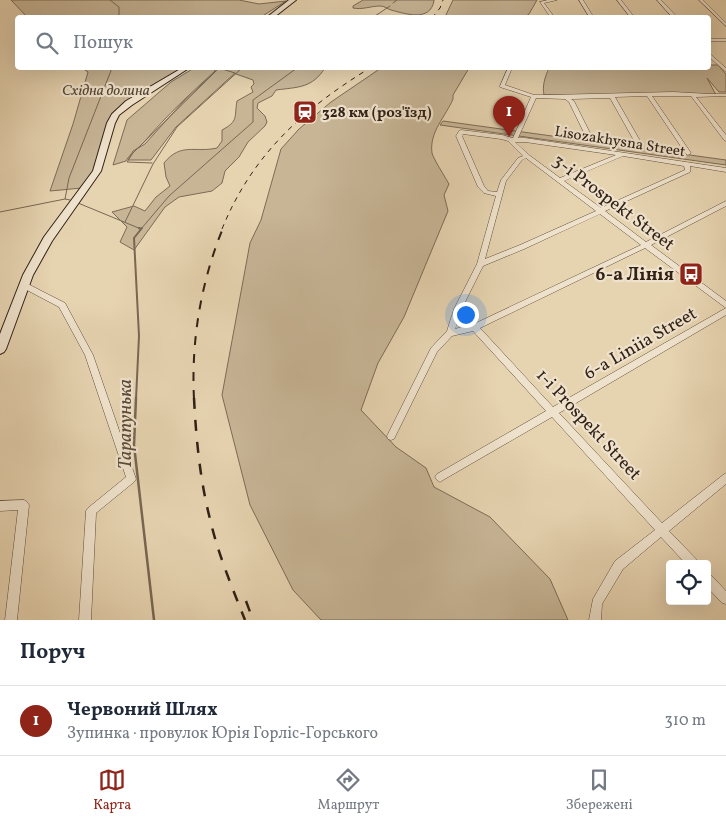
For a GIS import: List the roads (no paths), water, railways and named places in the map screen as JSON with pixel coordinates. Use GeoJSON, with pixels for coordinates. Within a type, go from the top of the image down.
{"type":"FeatureCollection","features":[{"type":"Feature","properties":{"kind":"street"},"geometry":{"type":"LineString","coordinates":[[273,15],[293,0]]}},
{"type":"Feature","properties":{"kind":"street"},"geometry":{"type":"LineString","coordinates":[[551,15],[543,0],[555,0]]}},
{"type":"Feature","properties":{"kind":"street"},"geometry":{"type":"LineString","coordinates":[[581,0],[590,15]]}},
{"type":"Feature","properties":{"kind":"street"},"geometry":{"type":"LineString","coordinates":[[619,0],[632,15]]}},
{"type":"Feature","properties":{"kind":"street"},"geometry":{"type":"LineString","coordinates":[[659,0],[673,15]]}},
{"type":"Feature","properties":{"kind":"street"},"geometry":{"type":"LineString","coordinates":[[701,0],[726,25]]}},
{"type":"Feature","properties":{"kind":"street"},"geometry":{"type":"LineString","coordinates":[[711,40],[726,40]]}},
{"type":"Feature","properties":{"kind":"street"},"geometry":{"type":"LineString","coordinates":[[711,55],[726,71]]}},
{"type":"Feature","properties":{"kind":"street"},"geometry":{"type":"LineString","coordinates":[[711,63],[719,64]]}},
{"type":"Feature","properties":{"kind":"street"},"geometry":{"type":"LineString","coordinates":[[0,348],[24,285],[48,239],[97,171],[110,123],[116,114],[129,102],[183,70]]}},
{"type":"Feature","properties":{"kind":"street"},"geometry":{"type":"LineString","coordinates":[[509,70],[502,86],[532,95],[566,97],[674,94],[726,96]]}},
{"type":"Feature","properties":{"kind":"street"},"geometry":{"type":"LineString","coordinates":[[512,140],[532,95]]}},
{"type":"Feature","properties":{"kind":"street"},"geometry":{"type":"LineString","coordinates":[[649,95],[688,153]]}},
{"type":"Feature","properties":{"kind":"street"},"geometry":{"type":"LineString","coordinates":[[694,96],[726,139]]}},
{"type":"Feature","properties":{"kind":"street"},"geometry":{"type":"LineString","coordinates":[[566,97],[570,100],[590,140]]}},
{"type":"Feature","properties":{"kind":"street"},"geometry":{"type":"LineString","coordinates":[[612,97],[640,146]]}},
{"type":"Feature","properties":{"kind":"street","name":"Lisozakhysna Street"},"geometry":{"type":"LineString","coordinates":[[500,194],[486,192],[481,187],[459,136],[461,132],[726,170]]}},
{"type":"Feature","properties":{"kind":"street","name":"3-i Prospekt Street"},"geometry":{"type":"LineString","coordinates":[[512,140],[527,156],[726,305]]}},
{"type":"Feature","properties":{"kind":"street"},"geometry":{"type":"LineString","coordinates":[[560,180],[623,154]]}},
{"type":"Feature","properties":{"kind":"street"},"geometry":{"type":"LineString","coordinates":[[391,436],[434,350],[450,333],[458,309],[480,264],[503,181],[520,159],[527,156]]}},
{"type":"Feature","properties":{"kind":"street"},"geometry":{"type":"LineString","coordinates":[[480,264],[522,247],[688,171],[687,164]]}},
{"type":"Feature","properties":{"kind":"street"},"geometry":{"type":"LineString","coordinates":[[450,333],[475,327],[646,245],[726,203]]}},
{"type":"Feature","properties":{"kind":"street"},"geometry":{"type":"LineString","coordinates":[[24,285],[62,305],[89,355],[131,479],[91,511],[85,620]]}},
{"type":"Feature","properties":{"kind":"street","name":"1-i Prospekt Street"},"geometry":{"type":"LineString","coordinates":[[458,309],[689,560]]}},
{"type":"Feature","properties":{"kind":"street","name":"6-a Liniia Street"},"geometry":{"type":"LineString","coordinates":[[440,477],[726,311]]}},
{"type":"Feature","properties":{"kind":"street"},"geometry":{"type":"LineString","coordinates":[[595,620],[597,603],[619,565],[726,478]]}},
{"type":"Feature","properties":{"kind":"street"},"geometry":{"type":"LineString","coordinates":[[0,506],[24,505],[11,620]]}},
{"type":"Feature","properties":{"kind":"street"},"geometry":{"type":"LineString","coordinates":[[711,583],[726,600]]}},
{"type":"Feature","properties":{"kind":"waterway","name":"Тарапунька"},"geometry":{"type":"LineString","coordinates":[[110,0],[119,7],[119,15]]}},
{"type":"Feature","properties":{"kind":"waterway","name":"Тарапунька"},"geometry":{"type":"LineString","coordinates":[[393,3],[397,0]]}},
{"type":"Feature","properties":{"kind":"waterway","name":"Тарапунька"},"geometry":{"type":"LineString","coordinates":[[376,15],[390,6]]}},
{"type":"Feature","properties":{"kind":"waterway","name":"Тарапунька"},"geometry":{"type":"LineString","coordinates":[[65,199],[69,178],[111,70]]}},
{"type":"Feature","properties":{"kind":"waterway"},"geometry":{"type":"LineString","coordinates":[[152,163],[127,162],[133,153],[216,70]]}},
{"type":"Feature","properties":{"kind":"waterway"},"geometry":{"type":"LineString","coordinates":[[125,222],[153,164],[177,127],[240,70]]}},
{"type":"Feature","properties":{"kind":"waterway","name":"Тарапунька"},"geometry":{"type":"LineString","coordinates":[[141,229],[169,196],[253,122],[253,100],[294,70]]}},
{"type":"Feature","properties":{"kind":"waterway"},"geometry":{"type":"LineString","coordinates":[[0,212],[65,199]]}},
{"type":"Feature","properties":{"kind":"waterway","name":"Тарапунька"},"geometry":{"type":"LineString","coordinates":[[65,199],[70,200]]}},
{"type":"Feature","properties":{"kind":"waterway","name":"Тарапунька"},"geometry":{"type":"LineString","coordinates":[[78,203],[141,229]]}},
{"type":"Feature","properties":{"kind":"waterway","name":"Тарапунька"},"geometry":{"type":"LineString","coordinates":[[136,399],[139,336],[134,238],[142,228]]}},
{"type":"Feature","properties":{"kind":"waterway","name":"Тарапунька"},"geometry":{"type":"LineString","coordinates":[[136,398],[134,445],[154,620]]}},
{"type":"Feature","properties":{"kind":"railway"},"geometry":{"type":"LineString","coordinates":[[434,15],[443,0]]}},
{"type":"Feature","properties":{"kind":"railway"},"geometry":{"type":"LineString","coordinates":[[222,229],[248,178],[282,136],[323,100],[367,70]]}},
{"type":"Feature","properties":{"kind":"railway"},"geometry":{"type":"LineString","coordinates":[[194,399],[194,355],[199,312],[203,290],[223,228]]}},
{"type":"Feature","properties":{"kind":"railway"},"geometry":{"type":"LineString","coordinates":[[194,398],[199,459],[213,532],[245,620]]}},
{"type":"Feature","properties":{"kind":"railway"},"geometry":{"type":"LineString","coordinates":[[246,601],[253,620]]}},
{"type":"Feature","properties":{"kind":"place","name":"328 км (роз'їзд)"},"geometry":{"type":"Point","coordinates":[305,112]}},
{"type":"Feature","properties":{"kind":"place","name":"Червоний Шлях"},"geometry":{"type":"Point","coordinates":[509,137]}},
{"type":"Feature","properties":{"kind":"place","name":"6-а Лінія"},"geometry":{"type":"Point","coordinates":[691,274]}},
{"type":"Feature","properties":{"kind":"park label","name":"Східна долина"},"geometry":{"type":"Point","coordinates":[106,90]}}]}
